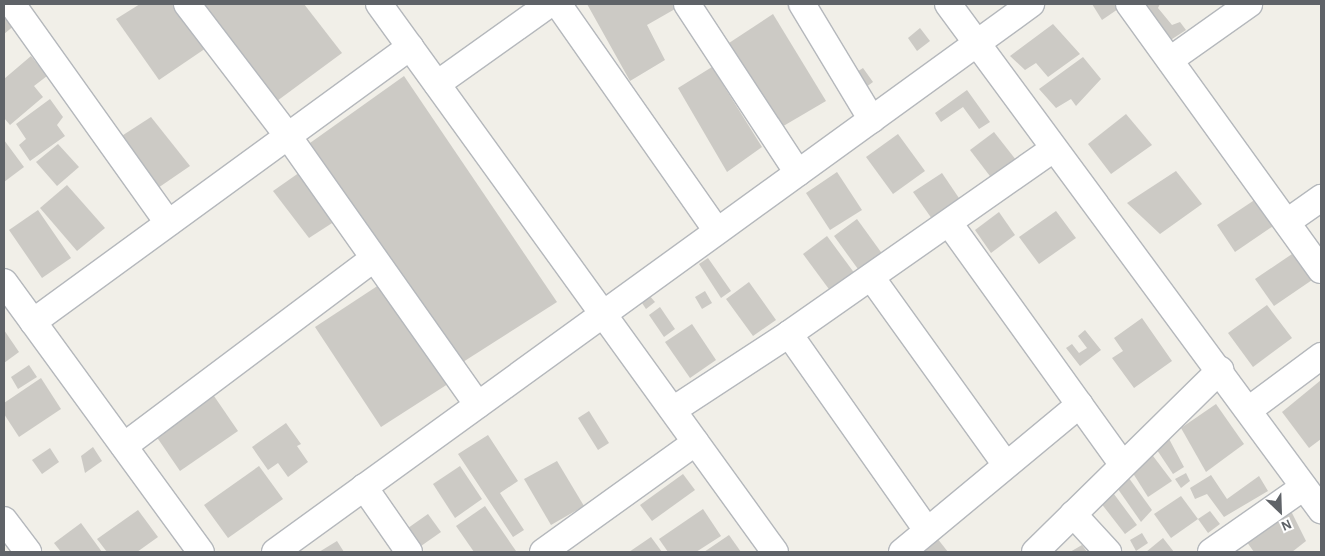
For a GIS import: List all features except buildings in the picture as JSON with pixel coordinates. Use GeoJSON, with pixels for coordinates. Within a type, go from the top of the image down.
{"type":"FeatureCollection","features":[{"type":"Feature","properties":{"kind":"street"},"geometry":{"type":"LineString","coordinates":[[187,4],[288,136],[373,259],[478,405]]}},
{"type":"Feature","properties":{"kind":"street"},"geometry":{"type":"LineString","coordinates":[[379,4],[775,552]]}},
{"type":"Feature","properties":{"kind":"street"},"geometry":{"type":"LineString","coordinates":[[438,84],[550,4]]}},
{"type":"Feature","properties":{"kind":"street"},"geometry":{"type":"LineString","coordinates":[[558,4],[717,231]]}},
{"type":"Feature","properties":{"kind":"street"},"geometry":{"type":"LineString","coordinates":[[687,4],[798,173]]}},
{"type":"Feature","properties":{"kind":"street"},"geometry":{"type":"LineString","coordinates":[[802,4],[872,120]]}},
{"type":"Feature","properties":{"kind":"street"},"geometry":{"type":"LineString","coordinates":[[948,4],[1053,149],[1250,409],[1321,510]]}},
{"type":"Feature","properties":{"kind":"street"},"geometry":{"type":"LineString","coordinates":[[275,552],[977,45],[1031,4]]}},
{"type":"Feature","properties":{"kind":"street"},"geometry":{"type":"LineString","coordinates":[[1129,4],[1321,270]]}},
{"type":"Feature","properties":{"kind":"street"},"geometry":{"type":"LineString","coordinates":[[1170,60],[1249,4]]}},
{"type":"Feature","properties":{"kind":"street"},"geometry":{"type":"LineString","coordinates":[[24,8],[168,223]]}},
{"type":"Feature","properties":{"kind":"street"},"geometry":{"type":"LineString","coordinates":[[33,322],[410,47]]}},
{"type":"Feature","properties":{"kind":"street"},"geometry":{"type":"LineString","coordinates":[[673,410],[789,334],[1053,149]]}},
{"type":"Feature","properties":{"kind":"street"},"geometry":{"type":"LineString","coordinates":[[1286,222],[1321,198]]}},
{"type":"Feature","properties":{"kind":"street"},"geometry":{"type":"LineString","coordinates":[[949,223],[1123,464]]}},
{"type":"Feature","properties":{"kind":"street"},"geometry":{"type":"LineString","coordinates":[[124,446],[373,259]]}},
{"type":"Feature","properties":{"kind":"street"},"geometry":{"type":"LineString","coordinates":[[871,277],[1006,465]]}},
{"type":"Feature","properties":{"kind":"street"},"geometry":{"type":"LineString","coordinates":[[4,282],[201,552]]}},
{"type":"Feature","properties":{"kind":"street"},"geometry":{"type":"LineString","coordinates":[[789,334],[927,530]]}},
{"type":"Feature","properties":{"kind":"street"},"geometry":{"type":"LineString","coordinates":[[1250,409],[1321,356]]}},
{"type":"Feature","properties":{"kind":"street"},"geometry":{"type":"LineString","coordinates":[[1035,552],[1220,370]]}},
{"type":"Feature","properties":{"kind":"street"},"geometry":{"type":"LineString","coordinates":[[902,552],[1080,404]]}},
{"type":"Feature","properties":{"kind":"street"},"geometry":{"type":"LineString","coordinates":[[559,548],[696,442]]}},
{"type":"Feature","properties":{"kind":"street"},"geometry":{"type":"LineString","coordinates":[[364,487],[409,552]]}},
{"type":"Feature","properties":{"kind":"street"},"geometry":{"type":"LineString","coordinates":[[1211,552],[1304,487]]}},
{"type":"Feature","properties":{"kind":"street"},"geometry":{"type":"LineString","coordinates":[[1073,514],[1108,552]]}},
{"type":"Feature","properties":{"kind":"street"},"geometry":{"type":"LineString","coordinates":[[4,520],[28,552]]}}]}
